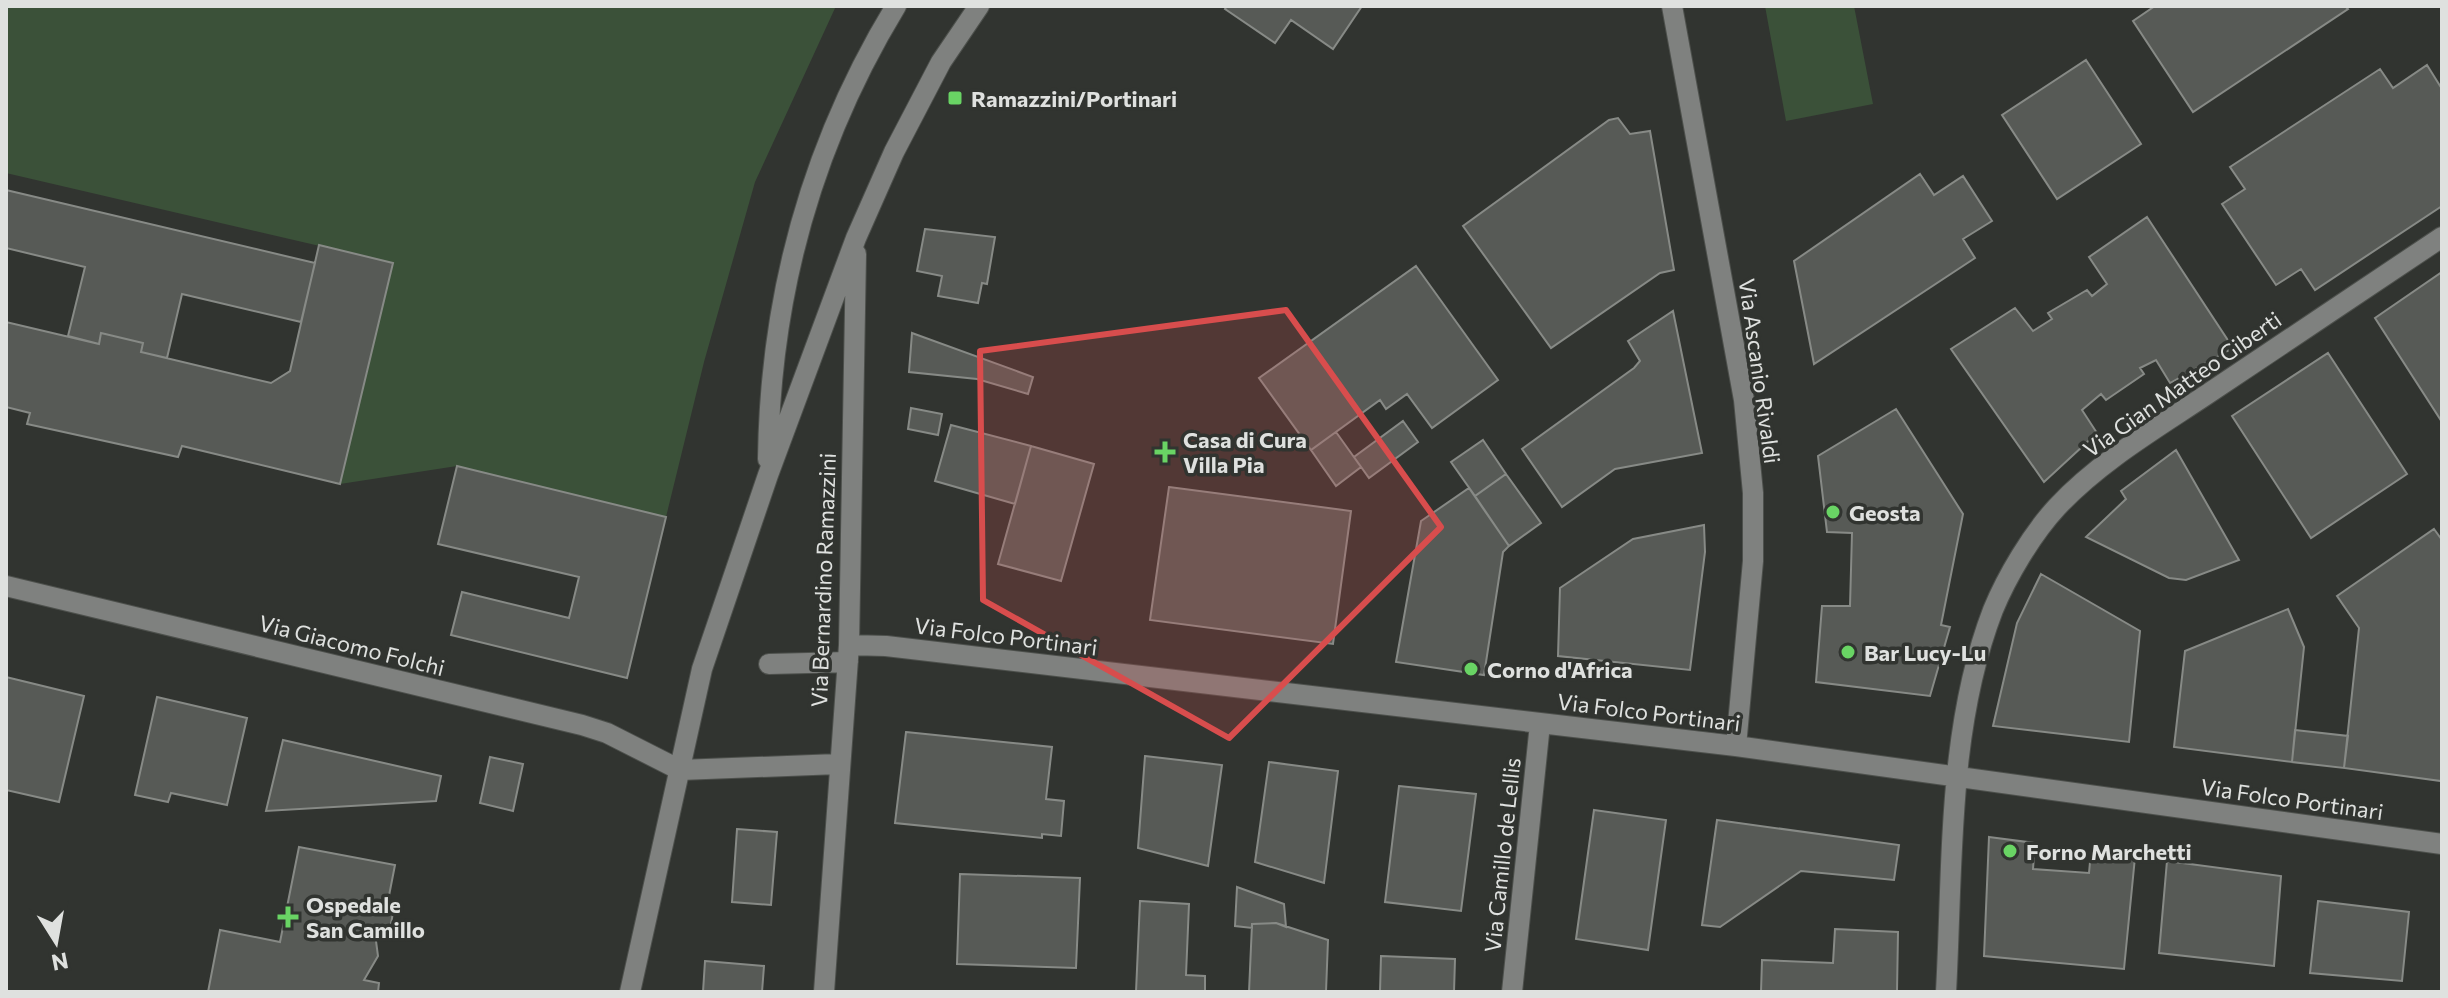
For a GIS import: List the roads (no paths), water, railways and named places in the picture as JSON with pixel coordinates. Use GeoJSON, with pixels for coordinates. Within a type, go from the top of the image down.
{"type":"FeatureCollection","features":[{"type":"Feature","properties":{"kind":"street","name":"Via Bernardino Ramazzini"},"geometry":{"type":"LineString","coordinates":[[768,475],[774,347],[791,260],[826,142],[862,64],[896,6]]}},
{"type":"Feature","properties":{"kind":"street","name":"Via Bernardino Ramazzini"},"geometry":{"type":"LineString","coordinates":[[630,992],[702,669],[768,475],[856,238],[920,100],[979,6]]}},
{"type":"Feature","properties":{"kind":"street","name":"Via Ascanio Rivaldi"},"geometry":{"type":"LineString","coordinates":[[1672,6],[1744,400],[1753,493],[1749,625],[1736,746]]}},
{"type":"Feature","properties":{"kind":"street","name":"Via Gian Matteo Giberti"},"geometry":{"type":"LineString","coordinates":[[1946,992],[1958,778],[1966,717],[1980,651],[1994,608],[2019,561],[2056,508],[2106,463],[2442,237]]}},
{"type":"Feature","properties":{"kind":"street","name":"Via Bernardino Ramazzini"},"geometry":{"type":"LineString","coordinates":[[824,992],[848,654],[856,238]]}},
{"type":"Feature","properties":{"kind":"street","name":"Via Giacomo Folchi"},"geometry":{"type":"LineString","coordinates":[[6,586],[582,725],[607,733],[680,770]]}},
{"type":"Feature","properties":{"kind":"street","name":"Via Folco Portinari"},"geometry":{"type":"LineString","coordinates":[[769,664],[886,646],[1736,746],[2442,844]]}},
{"type":"Feature","properties":{"kind":"street","name":"Via Camillo de Lellis"},"geometry":{"type":"LineString","coordinates":[[1512,992],[1540,724]]}},
{"type":"Feature","properties":{"kind":"street"},"geometry":{"type":"LineString","coordinates":[[680,770],[838,764]]}},
{"type":"Feature","properties":{"kind":"place","name":"Ramazzini/Portinari"},"geometry":{"type":"Point","coordinates":[955,98]}},
{"type":"Feature","properties":{"kind":"place","name":"Casa di Cura Villa Pia"},"geometry":{"type":"Point","coordinates":[1165,452]}},
{"type":"Feature","properties":{"kind":"place","name":"Geosta"},"geometry":{"type":"Point","coordinates":[1833,512]}},
{"type":"Feature","properties":{"kind":"place","name":"Bar Lucy-Lu"},"geometry":{"type":"Point","coordinates":[1848,652]}},
{"type":"Feature","properties":{"kind":"place","name":"Corno d'Africa"},"geometry":{"type":"Point","coordinates":[1471,669]}},
{"type":"Feature","properties":{"kind":"place","name":"Forno Marchetti"},"geometry":{"type":"Point","coordinates":[2010,851]}},
{"type":"Feature","properties":{"kind":"place","name":"Ospedale San Camillo"},"geometry":{"type":"Point","coordinates":[288,917]}}]}
